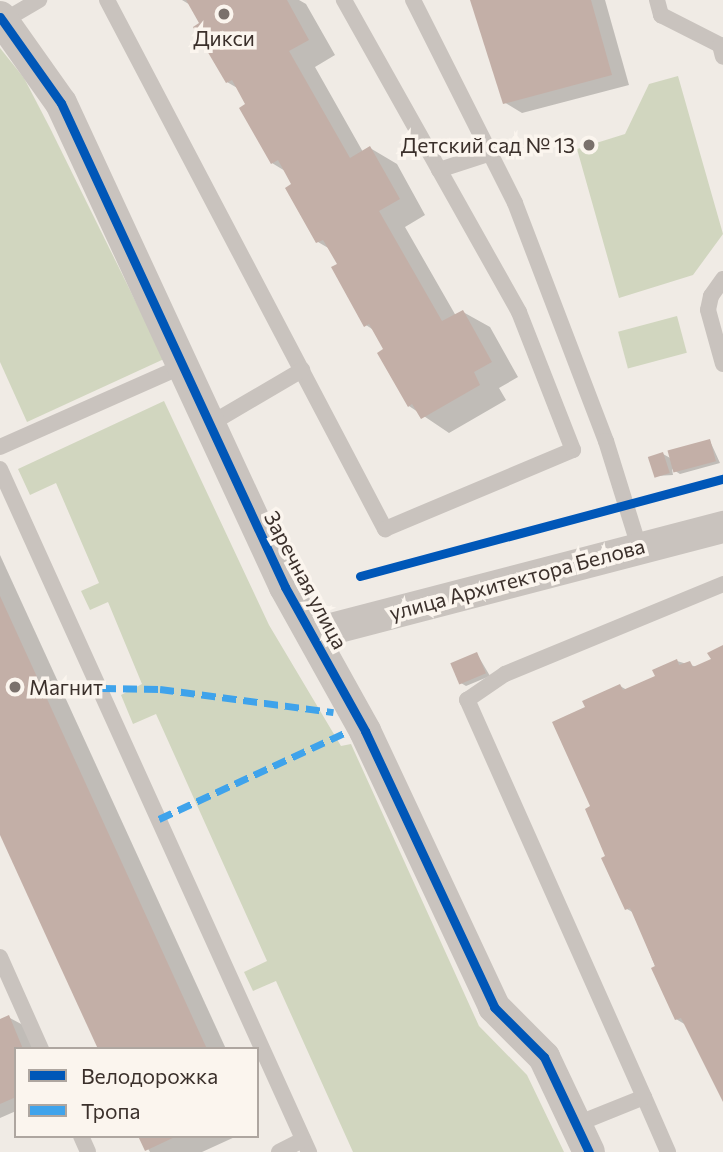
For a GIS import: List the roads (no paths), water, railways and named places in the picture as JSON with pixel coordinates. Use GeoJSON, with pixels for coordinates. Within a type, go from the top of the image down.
{"type":"FeatureCollection","features":[{"type":"Feature","properties":{"kind":"street","name":"Заречная улица"},"geometry":{"type":"LineString","coordinates":[[1,19],[61,103],[285,587],[365,731],[494,1007],[544,1056],[583,1138]]}},
{"type":"Feature","properties":{"kind":"street","name":"улица Архитектора Белова"},"geometry":{"type":"LineString","coordinates":[[312,634],[723,527]]}},
{"type":"Feature","properties":{"kind":"lane"},"geometry":{"type":"LineString","coordinates":[[1,19],[39,0]]}},
{"type":"Feature","properties":{"kind":"lane"},"geometry":{"type":"LineString","coordinates":[[107,0],[385,529],[573,450],[519,312],[344,0]]}},
{"type":"Feature","properties":{"kind":"lane"},"geometry":{"type":"LineString","coordinates":[[413,0],[491,153],[553,294],[639,547]]}},
{"type":"Feature","properties":{"kind":"lane"},"geometry":{"type":"LineString","coordinates":[[657,0],[661,15],[720,45],[723,57]]}},
{"type":"Feature","properties":{"kind":"lane"},"geometry":{"type":"LineString","coordinates":[[439,170],[491,153]]}},
{"type":"Feature","properties":{"kind":"lane"},"geometry":{"type":"LineString","coordinates":[[723,279],[710,296],[708,310],[723,363]]}},
{"type":"Feature","properties":{"kind":"lane"},"geometry":{"type":"LineString","coordinates":[[0,447],[183,366]]}},
{"type":"Feature","properties":{"kind":"lane"},"geometry":{"type":"LineString","coordinates":[[210,424],[303,370]]}},
{"type":"Feature","properties":{"kind":"lane"},"geometry":{"type":"LineString","coordinates":[[0,469],[306,1146],[279,1152]]}},
{"type":"Feature","properties":{"kind":"lane"},"geometry":{"type":"LineString","coordinates":[[668,1152],[467,700],[505,674],[723,584]]}},
{"type":"Feature","properties":{"kind":"lane"},"geometry":{"type":"LineString","coordinates":[[0,957],[40,1047]]}},
{"type":"Feature","properties":{"kind":"lane"},"geometry":{"type":"LineString","coordinates":[[583,1138],[643,1097]]}},
{"type":"Feature","properties":{"kind":"place","name":"Дикси"},"geometry":{"type":"Point","coordinates":[224,14]}},
{"type":"Feature","properties":{"kind":"place","name":"Детский сад № 13"},"geometry":{"type":"Point","coordinates":[589,145]}},
{"type":"Feature","properties":{"kind":"place","name":"Магнит"},"geometry":{"type":"Point","coordinates":[15,687]}}]}
